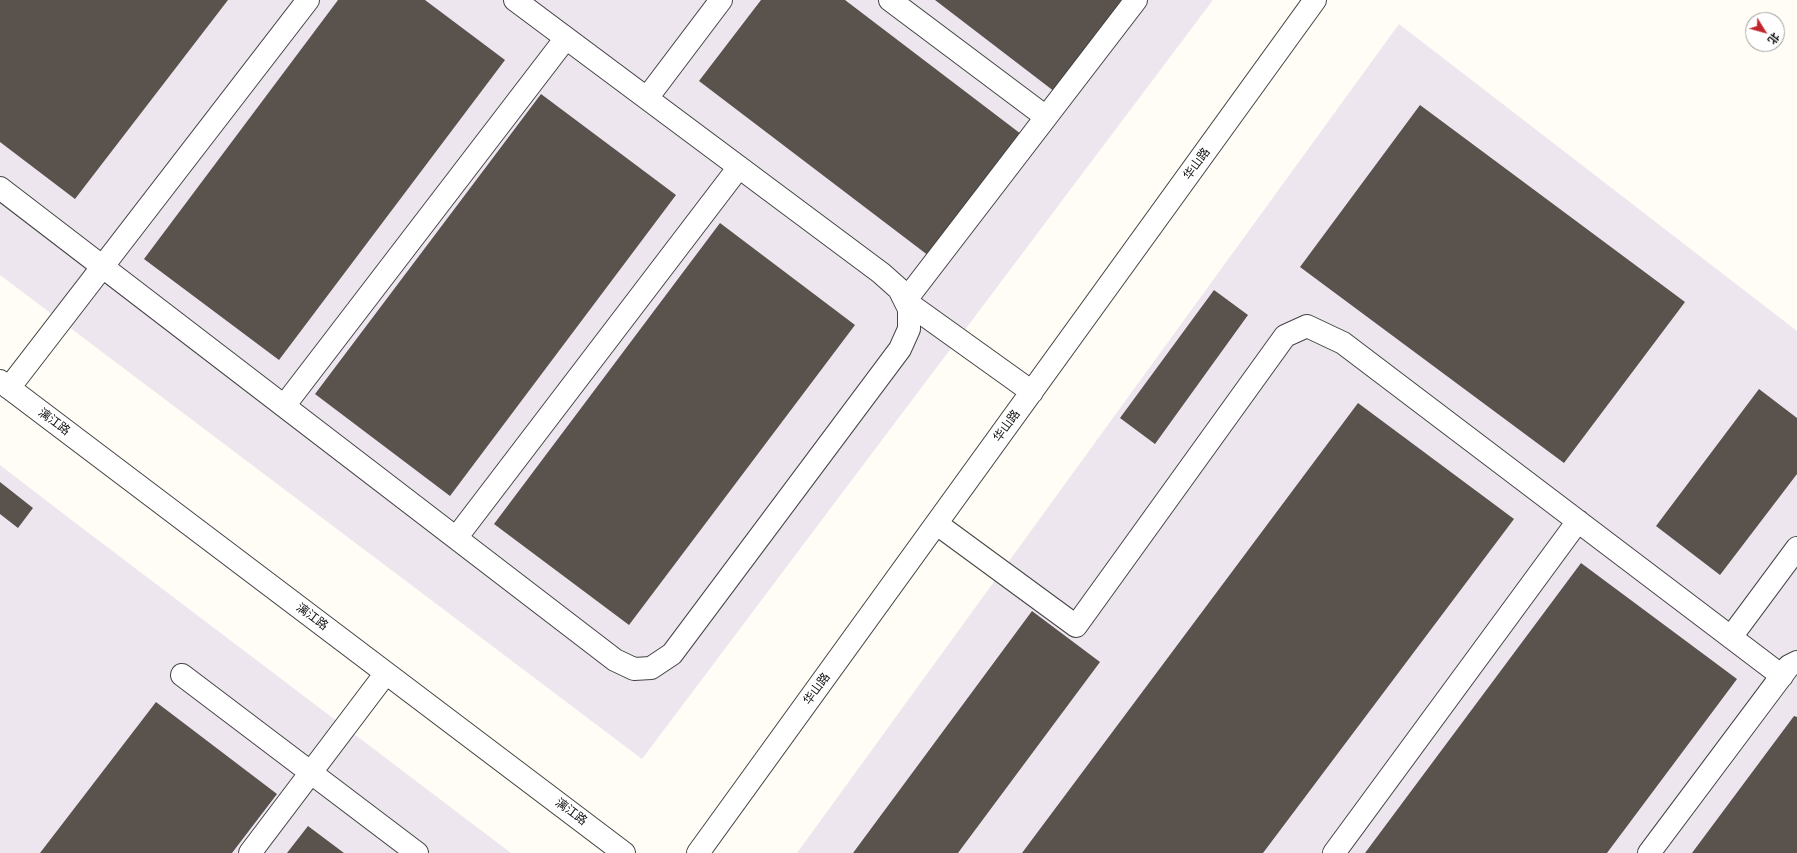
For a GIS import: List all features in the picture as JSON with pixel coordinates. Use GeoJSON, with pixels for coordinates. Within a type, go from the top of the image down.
{"type":"FeatureCollection","features":[{"type":"Feature","properties":{"kind":"street"},"geometry":{"type":"LineString","coordinates":[[5,385],[103,267],[308,0]]}},
{"type":"Feature","properties":{"kind":"street"},"geometry":{"type":"LineString","coordinates":[[0,188],[615,660],[634,669],[651,668],[672,654],[900,349],[909,329],[909,309],[899,289],[881,273],[515,0]]}},
{"type":"Feature","properties":{"kind":"street"},"geometry":{"type":"LineString","coordinates":[[647,98],[721,0]]}},
{"type":"Feature","properties":{"kind":"street"},"geometry":{"type":"LineString","coordinates":[[890,0],[1046,117]]}},
{"type":"Feature","properties":{"kind":"street"},"geometry":{"type":"LineString","coordinates":[[905,301],[1136,0]]}},
{"type":"Feature","properties":{"kind":"street","name":"华山路"},"geometry":{"type":"LineString","coordinates":[[698,853],[1316,0]]}},
{"type":"Feature","properties":{"kind":"street"},"geometry":{"type":"LineString","coordinates":[[284,406],[566,38]]}},
{"type":"Feature","properties":{"kind":"street"},"geometry":{"type":"LineString","coordinates":[[456,538],[739,167]]}},
{"type":"Feature","properties":{"kind":"street"},"geometry":{"type":"LineString","coordinates":[[905,301],[1032,392]]}},
{"type":"Feature","properties":{"kind":"street"},"geometry":{"type":"LineString","coordinates":[[937,524],[1076,626],[1285,336],[1308,326],[1343,343],[1731,637],[1790,669],[1649,853]]}},
{"type":"Feature","properties":{"kind":"street","name":"漓江路"},"geometry":{"type":"LineString","coordinates":[[5,385],[624,853]]}},
{"type":"Feature","properties":{"kind":"street"},"geometry":{"type":"LineString","coordinates":[[1334,853],[1578,521]]}},
{"type":"Feature","properties":{"kind":"street"},"geometry":{"type":"LineString","coordinates":[[1731,637],[1797,548]]}},
{"type":"Feature","properties":{"kind":"street"},"geometry":{"type":"LineString","coordinates":[[250,853],[386,673]]}},
{"type":"Feature","properties":{"kind":"street"},"geometry":{"type":"LineString","coordinates":[[182,676],[417,853]]}},
{"type":"Feature","properties":{"kind":"shaded area"},"geometry":{"type":"Polygon","coordinates":[[[0,0],[1213,0],[642,759],[0,275],[0,0]]]}},
{"type":"Feature","properties":{"kind":"shaded area"},"geometry":{"type":"Polygon","coordinates":[[[1399,24],[1797,331],[1797,853],[797,853],[1399,24]]]}},
{"type":"Feature","properties":{"kind":"shaded area"},"geometry":{"type":"Polygon","coordinates":[[[0,465],[65,515],[511,853],[0,853],[0,465]]]}},
{"type":"Feature","properties":{"kind":"building"},"geometry":{"type":"Polygon","coordinates":[[[0,0],[228,0],[75,199],[0,142],[0,0]]]}},
{"type":"Feature","properties":{"kind":"building"},"geometry":{"type":"Polygon","coordinates":[[[338,0],[425,0],[505,60],[279,360],[144,259],[338,0]]]}},
{"type":"Feature","properties":{"kind":"building"},"geometry":{"type":"Polygon","coordinates":[[[761,0],[845,0],[1021,134],[929,256],[699,81],[761,0]]]}},
{"type":"Feature","properties":{"kind":"building"},"geometry":{"type":"Polygon","coordinates":[[[935,0],[1131,0],[1059,95],[935,0]]]}},
{"type":"Feature","properties":{"kind":"building"},"geometry":{"type":"Polygon","coordinates":[[[541,94],[676,195],[450,496],[315,394],[541,94]]]}},
{"type":"Feature","properties":{"kind":"building"},"geometry":{"type":"Polygon","coordinates":[[[1420,105],[1685,302],[1564,463],[1300,267],[1420,105]]]}},
{"type":"Feature","properties":{"kind":"building"},"geometry":{"type":"Polygon","coordinates":[[[720,223],[855,325],[629,625],[494,524],[720,223]]]}},
{"type":"Feature","properties":{"kind":"building"},"geometry":{"type":"Polygon","coordinates":[[[1214,290],[1248,315],[1155,444],[1120,418],[1214,290]]]}},
{"type":"Feature","properties":{"kind":"building"},"geometry":{"type":"Polygon","coordinates":[[[1759,389],[1797,418],[1797,474],[1720,575],[1656,526],[1759,389]]]}},
{"type":"Feature","properties":{"kind":"building"},"geometry":{"type":"Polygon","coordinates":[[[1358,403],[1514,519],[1263,853],[1022,853],[1358,403]]]}},
{"type":"Feature","properties":{"kind":"building"},"geometry":{"type":"Polygon","coordinates":[[[0,482],[33,508],[18,528],[0,514],[0,482]]]}},
{"type":"Feature","properties":{"kind":"building"},"geometry":{"type":"Polygon","coordinates":[[[1581,563],[1737,679],[1607,853],[1365,853],[1581,563]]]}},
{"type":"Feature","properties":{"kind":"building"},"geometry":{"type":"Polygon","coordinates":[[[1032,611],[1100,662],[958,853],[853,853],[1032,611]]]}},
{"type":"Feature","properties":{"kind":"building"},"geometry":{"type":"Polygon","coordinates":[[[156,702],[277,794],[232,853],[40,853],[156,702]]]}},
{"type":"Feature","properties":{"kind":"building"},"geometry":{"type":"Polygon","coordinates":[[[1794,716],[1797,717],[1797,853],[1692,853],[1794,716]]]}},
{"type":"Feature","properties":{"kind":"building"},"geometry":{"type":"Polygon","coordinates":[[[308,826],[344,853],[287,853],[308,826]]]}}]}
